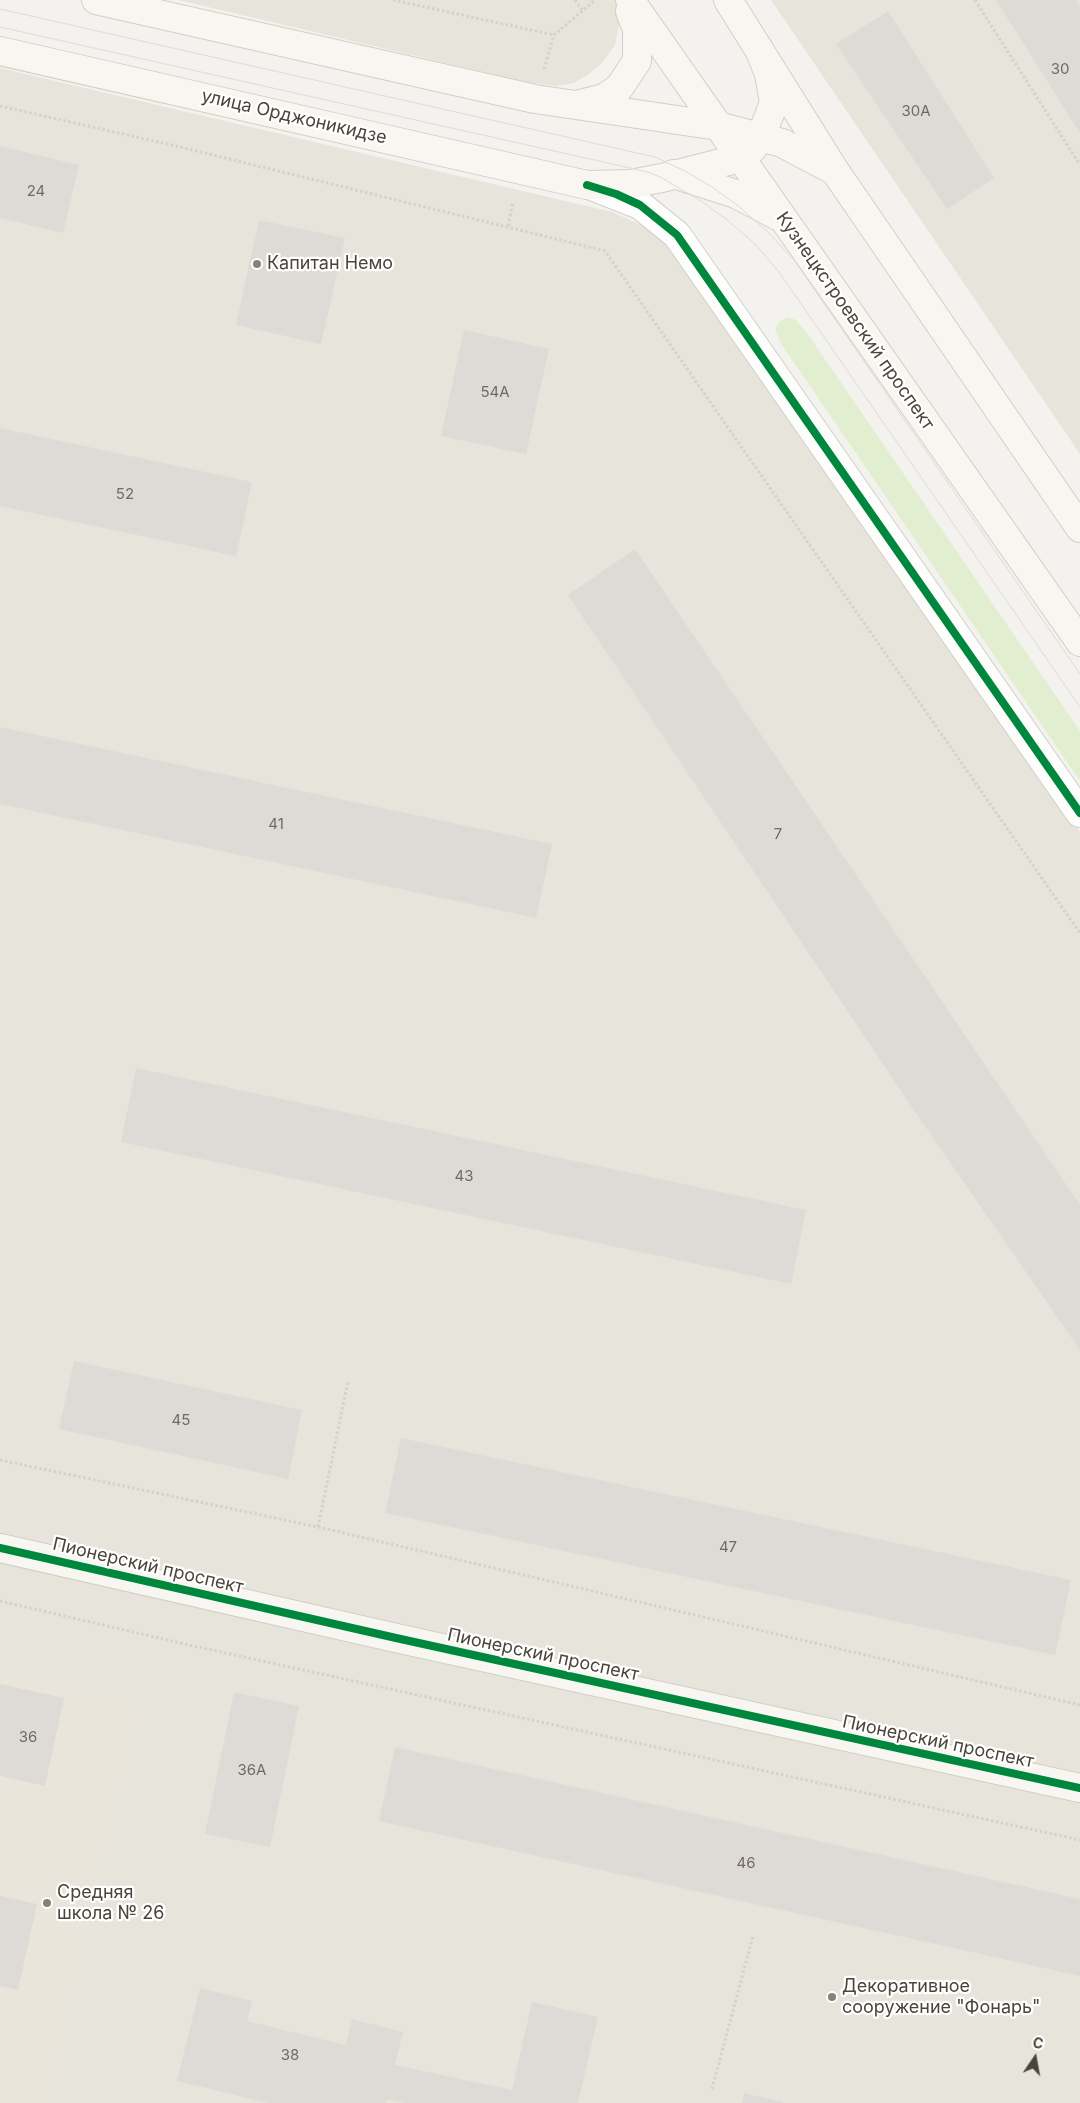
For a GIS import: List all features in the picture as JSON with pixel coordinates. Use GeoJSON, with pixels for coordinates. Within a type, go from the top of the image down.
{"type":"FeatureCollection","features":[{"type":"Feature","properties":{"kind":"main road"},"geometry":{"type":"LineString","coordinates":[[96,0],[526,97],[718,126],[782,143],[835,171]]}},
{"type":"Feature","properties":{"kind":"main road"},"geometry":{"type":"LineString","coordinates":[[578,104],[604,98],[619,88],[637,61],[637,30],[625,0]]}},
{"type":"Feature","properties":{"kind":"main road","name":"Кузнецкстроевский проспект"},"geometry":{"type":"LineString","coordinates":[[630,0],[1080,642]]}},
{"type":"Feature","properties":{"kind":"main road"},"geometry":{"type":"LineString","coordinates":[[728,0],[835,171],[1080,528]]}},
{"type":"Feature","properties":{"kind":"main road"},"geometry":{"type":"LineString","coordinates":[[740,158],[752,148],[761,136],[774,103],[768,74],[759,49]]}},
{"type":"Feature","properties":{"kind":"main road","name":"улица Орджоникидзе"},"geometry":{"type":"LineString","coordinates":[[0,51],[587,185],[630,184],[740,158]]}},
{"type":"Feature","properties":{"kind":"main road"},"geometry":{"type":"LineString","coordinates":[[673,174],[736,194],[784,219]]}},
{"type":"Feature","properties":{"kind":"main road","name":"Пионерский проспект"},"geometry":{"type":"LineString","coordinates":[[0,1548],[405,1640],[1080,1788]]}},
{"type":"Feature","properties":{"kind":"street"},"geometry":{"type":"LineString","coordinates":[[587,185],[616,194],[640,205],[677,235],[1080,813]]}},
{"type":"Feature","properties":{"kind":"path"},"geometry":{"type":"LineString","coordinates":[[393,0],[554,35],[595,0]]}},
{"type":"Feature","properties":{"kind":"path"},"geometry":{"type":"LineString","coordinates":[[575,0],[582,10]]}},
{"type":"Feature","properties":{"kind":"path"},"geometry":{"type":"LineString","coordinates":[[975,0],[1080,165]]}},
{"type":"Feature","properties":{"kind":"path"},"geometry":{"type":"LineString","coordinates":[[0,106],[185,148],[605,251],[1080,932]]}},
{"type":"Feature","properties":{"kind":"path"},"geometry":{"type":"LineString","coordinates":[[318,1527],[348,1381]]}},
{"type":"Feature","properties":{"kind":"path"},"geometry":{"type":"LineString","coordinates":[[0,1460],[318,1527],[1080,1705]]}},
{"type":"Feature","properties":{"kind":"path"},"geometry":{"type":"LineString","coordinates":[[0,1602],[188,1645],[1080,1840]]}},
{"type":"Feature","properties":{"kind":"path"},"geometry":{"type":"LineString","coordinates":[[712,2089],[753,1936]]}},
{"type":"Feature","properties":{"kind":"shaded area"},"geometry":{"type":"Polygon","coordinates":[[[178,0],[615,0],[619,25],[615,45],[602,63],[574,83],[556,86],[527,82],[178,0]]]}},
{"type":"Feature","properties":{"kind":"shaded area"},"geometry":{"type":"Polygon","coordinates":[[[771,0],[1080,0],[1080,454],[771,0]]]}},
{"type":"Feature","properties":{"kind":"shaded area"},"geometry":{"type":"Polygon","coordinates":[[[0,68],[612,212],[648,228],[682,261],[1080,832],[1080,2103],[0,2103],[0,68]]]}},
{"type":"Feature","properties":{"kind":"shaded area","name":"Средняя школа № 26"},"geometry":{"type":"Polygon","coordinates":[[[0,1673],[139,1703],[48,2103],[0,2103],[0,1673]]]}},
{"type":"Feature","properties":{"kind":"green space"},"geometry":{"type":"Polygon","coordinates":[[[787,317],[796,320],[809,336],[1080,731],[1080,781],[780,342],[775,329],[780,321],[787,317]]]}},
{"type":"Feature","properties":{"kind":"building"},"geometry":{"type":"Polygon","coordinates":[[[996,0],[1076,0],[1080,6],[1080,133],[996,0]]]}},
{"type":"Feature","properties":{"kind":"building"},"geometry":{"type":"Polygon","coordinates":[[[888,11],[994,178],[947,209],[836,44],[888,11]]]}},
{"type":"Feature","properties":{"kind":"building"},"geometry":{"type":"Polygon","coordinates":[[[0,146],[79,165],[63,233],[0,218],[0,146]]]}},
{"type":"Feature","properties":{"kind":"building"},"geometry":{"type":"Polygon","coordinates":[[[259,220],[345,238],[321,344],[236,325],[259,220]]]}},
{"type":"Feature","properties":{"kind":"building"},"geometry":{"type":"Polygon","coordinates":[[[464,330],[549,349],[526,454],[441,436],[464,330]]]}},
{"type":"Feature","properties":{"kind":"building"},"geometry":{"type":"Polygon","coordinates":[[[0,428],[252,482],[236,556],[0,506],[0,428]]]}},
{"type":"Feature","properties":{"kind":"building"},"geometry":{"type":"Polygon","coordinates":[[[635,549],[1080,1205],[1080,1350],[920,1119],[568,595],[635,549]]]}},
{"type":"Feature","properties":{"kind":"building"},"geometry":{"type":"Polygon","coordinates":[[[0,727],[552,844],[536,918],[0,804],[0,727]]]}},
{"type":"Feature","properties":{"kind":"building"},"geometry":{"type":"Polygon","coordinates":[[[136,1068],[806,1210],[791,1284],[121,1142],[136,1068]]]}},
{"type":"Feature","properties":{"kind":"building"},"geometry":{"type":"Polygon","coordinates":[[[74,1361],[302,1410],[288,1479],[59,1429],[74,1361]]]}},
{"type":"Feature","properties":{"kind":"building"},"geometry":{"type":"Polygon","coordinates":[[[401,1438],[1071,1580],[1055,1655],[385,1513],[401,1438]]]}},
{"type":"Feature","properties":{"kind":"building"},"geometry":{"type":"Polygon","coordinates":[[[0,1684],[64,1698],[45,1786],[0,1776],[0,1684]]]}},
{"type":"Feature","properties":{"kind":"building"},"geometry":{"type":"Polygon","coordinates":[[[234,1692],[299,1706],[270,1847],[205,1834],[234,1692]]]}},
{"type":"Feature","properties":{"kind":"building"},"geometry":{"type":"Polygon","coordinates":[[[395,1747],[1080,1899],[1080,1976],[379,1821],[395,1747]]]}},
{"type":"Feature","properties":{"kind":"building"},"geometry":{"type":"Polygon","coordinates":[[[0,1896],[37,1904],[18,1990],[0,1986],[0,1896]]]}},
{"type":"Feature","properties":{"kind":"building"},"geometry":{"type":"Polygon","coordinates":[[[200,1988],[252,2001],[247,2021],[346,2045],[352,2019],[403,2032],[395,2065],[512,2090],[532,2002],[598,2017],[578,2103],[404,2103],[387,2099],[386,2103],[268,2103],[177,2081],[200,1988]]]}},
{"type":"Feature","properties":{"kind":"building"},"geometry":{"type":"Polygon","coordinates":[[[744,2093],[783,2102],[742,2103],[744,2093]]]}},
{"type":"Feature","properties":{"kind":"tram line"},"geometry":{"type":"LineString","coordinates":[[0,9],[655,157],[685,171],[712,187],[737,205],[767,231],[794,260],[1080,674]]}},
{"type":"Feature","properties":{"kind":"tram line"},"geometry":{"type":"LineString","coordinates":[[0,27],[648,172],[701,201],[755,244],[779,272],[1080,707]]}},
{"type":"Feature","properties":{"kind":"cycle path"},"geometry":{"type":"LineString","coordinates":[[587,185],[616,194],[640,205],[677,235],[1080,813]]}},
{"type":"Feature","properties":{"kind":"cycle path"},"geometry":{"type":"LineString","coordinates":[[0,1548],[396,1638],[1080,1788]]}},
{"type":"Feature","properties":{"kind":"place","name":"Капитан Немо"},"geometry":{"type":"Point","coordinates":[257,264]}},
{"type":"Feature","properties":{"kind":"place","name":"Средняя школа № 26"},"geometry":{"type":"Point","coordinates":[47,1903]}},
{"type":"Feature","properties":{"kind":"place","name":"Декоративное сооружение \"Фонарь\""},"geometry":{"type":"Point","coordinates":[832,1997]}}]}
